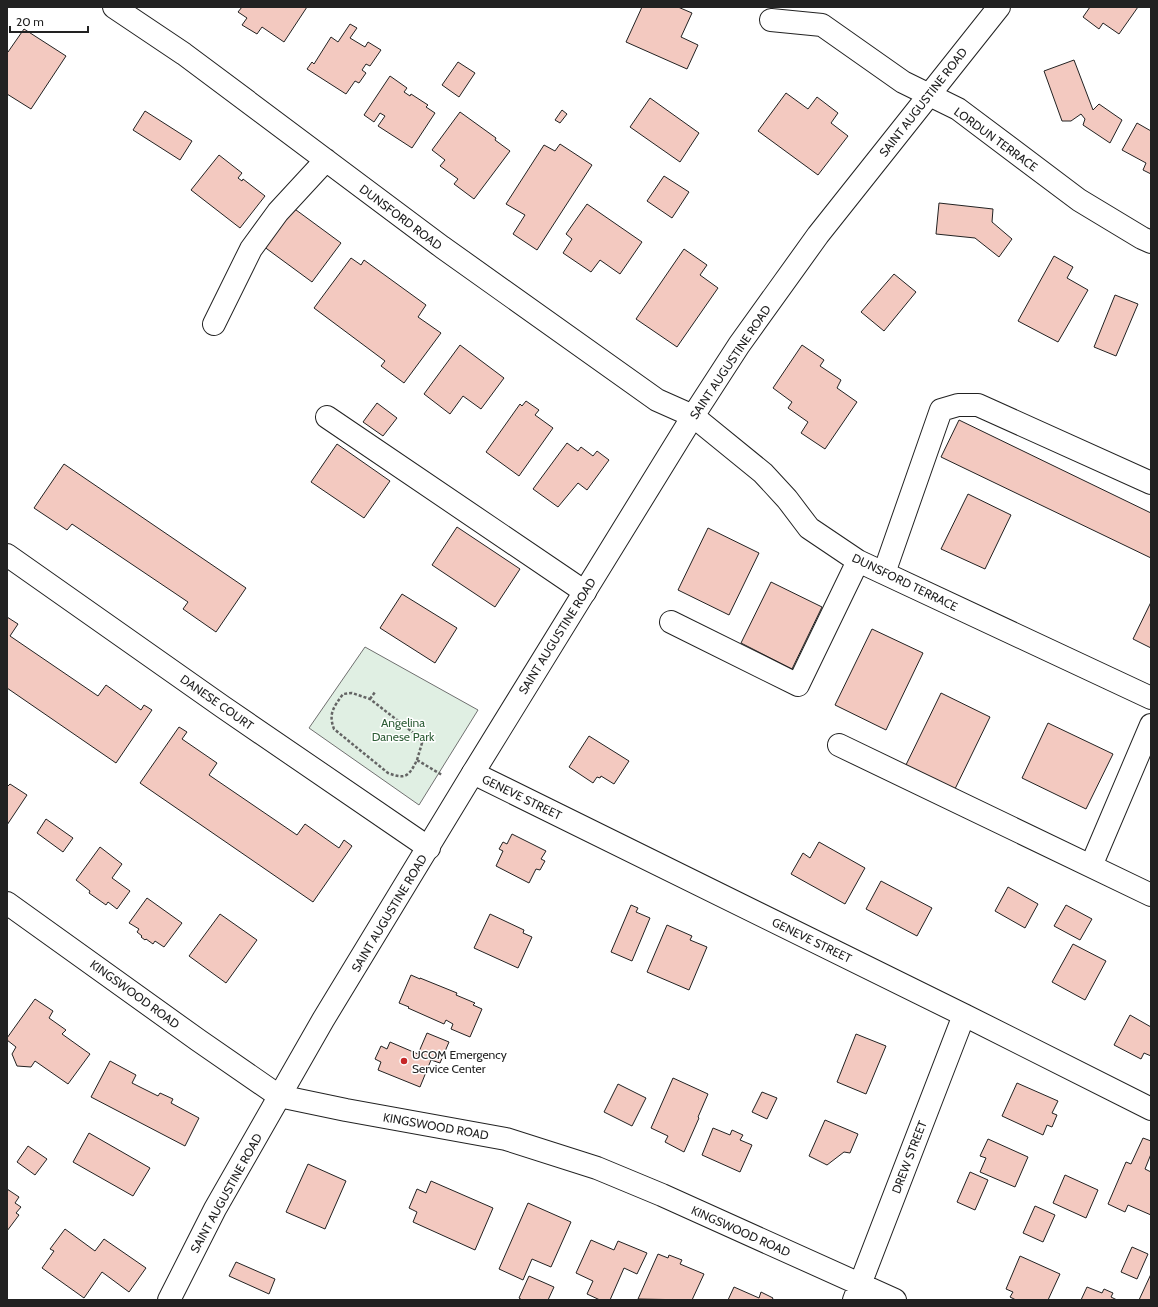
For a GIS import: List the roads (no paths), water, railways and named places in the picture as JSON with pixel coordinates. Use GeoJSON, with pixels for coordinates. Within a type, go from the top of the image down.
{"type":"FeatureCollection","features":[{"type":"Feature","properties":{"kind":"street","name":"DUNSFORD ROAD"},"geometry":{"type":"LineString","coordinates":[[114,7],[184,54],[442,247],[657,400],[694,416]]}},
{"type":"Feature","properties":{"kind":"street","name":"SAINT AUGUSTINE ROAD"},"geometry":{"type":"LineString","coordinates":[[169,1300],[215,1209],[323,1020],[429,848],[473,772],[739,345],[813,242],[998,7]]}},
{"type":"Feature","properties":{"kind":"street","name":"LORDUN TERRACE"},"geometry":{"type":"LineString","coordinates":[[771,20],[822,25],[903,82],[958,109],[1079,200],[1151,242]]}},
{"type":"Feature","properties":{"kind":"street"},"geometry":{"type":"LineString","coordinates":[[214,324],[251,249],[278,212],[326,160]]}},
{"type":"Feature","properties":{"kind":"street"},"geometry":{"type":"LineString","coordinates":[[884,573],[940,410],[958,405],[978,406],[1151,483]]}},
{"type":"Feature","properties":{"kind":"street","name":"DUNSFORD TERRACE"},"geometry":{"type":"LineString","coordinates":[[694,416],[763,473],[787,499],[809,528],[858,561],[1151,698]]}},
{"type":"Feature","properties":{"kind":"street"},"geometry":{"type":"LineString","coordinates":[[327,417],[584,592]]}},
{"type":"Feature","properties":{"kind":"street","name":"DANESE COURT"},"geometry":{"type":"LineString","coordinates":[[7,555],[223,707],[429,848]]}},
{"type":"Feature","properties":{"kind":"street"},"geometry":{"type":"LineString","coordinates":[[671,622],[798,685],[858,561]]}},
{"type":"Feature","properties":{"kind":"street"},"geometry":{"type":"LineString","coordinates":[[1091,866],[1151,725]]}},
{"type":"Feature","properties":{"kind":"street"},"geometry":{"type":"LineString","coordinates":[[839,745],[1151,895]]}},
{"type":"Feature","properties":{"kind":"street","name":"GENEVE STREET"},"geometry":{"type":"LineString","coordinates":[[473,772],[1151,1109]]}},
{"type":"Feature","properties":{"kind":"street","name":"KINGSWOOD ROAD"},"geometry":{"type":"LineString","coordinates":[[7,903],[198,1040],[279,1096],[506,1140],[597,1168],[662,1195],[857,1292],[895,1300]]}},
{"type":"Feature","properties":{"kind":"street","name":"DREW STREET"},"geometry":{"type":"LineString","coordinates":[[857,1292],[964,1015]]}},
{"type":"Feature","properties":{"kind":"place","name":"UCOM Emergency Service Center"},"geometry":{"type":"Point","coordinates":[404,1061]}},
{"type":"Feature","properties":{"kind":"park label","name":"Angelina Danese Park"},"geometry":{"type":"Point","coordinates":[403,729]}}]}
